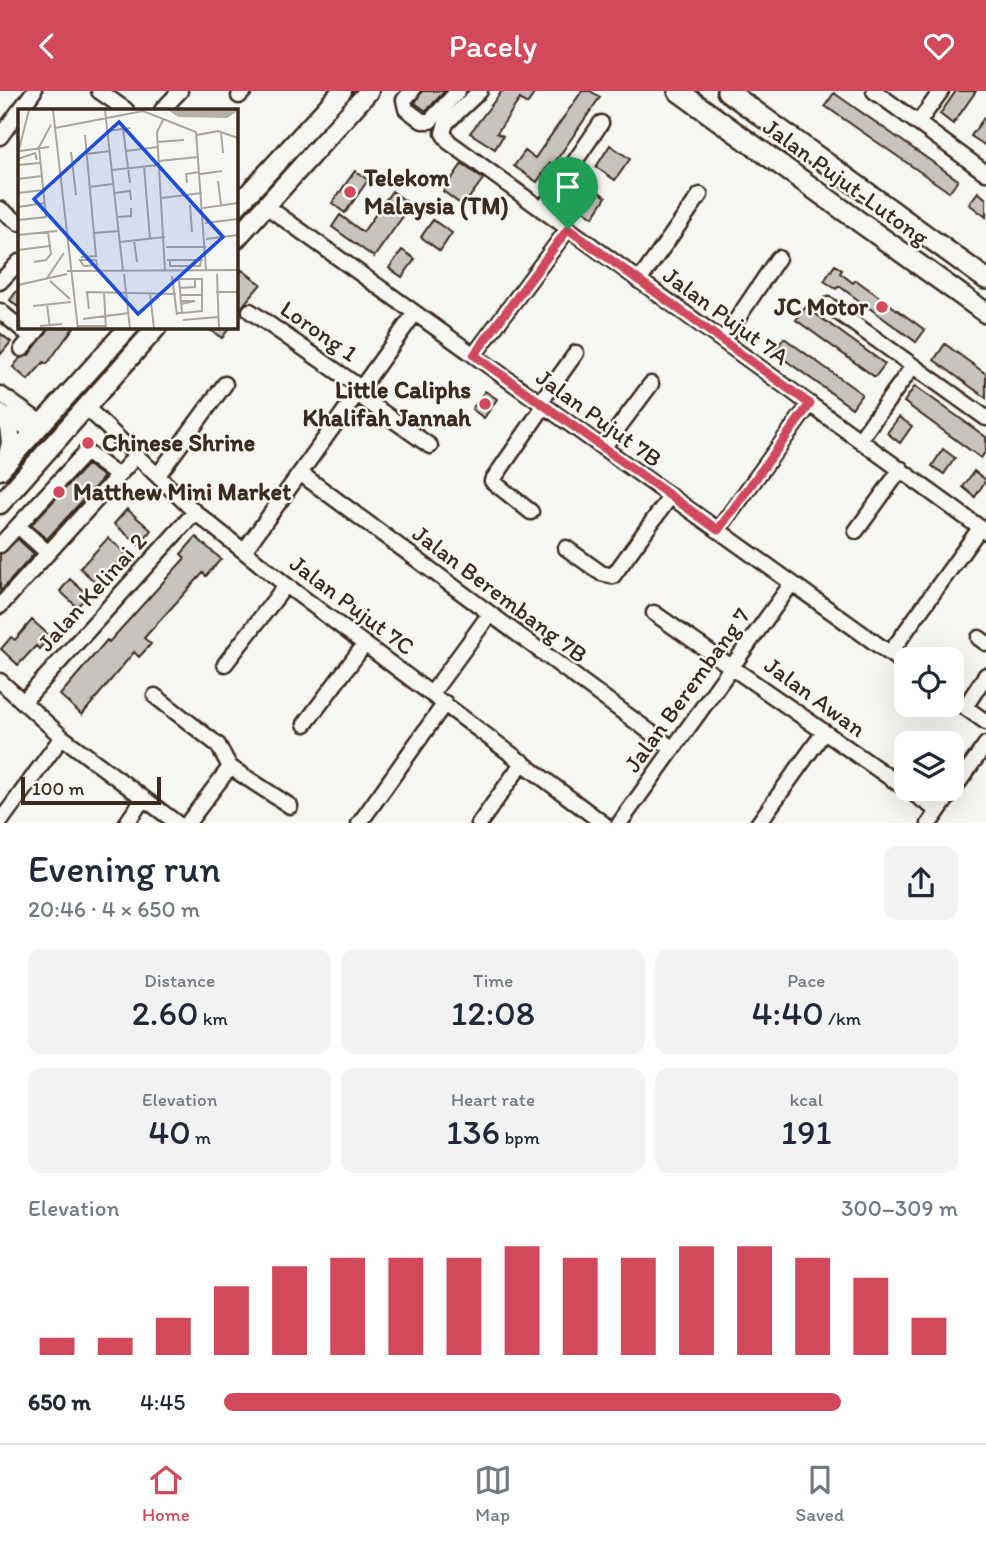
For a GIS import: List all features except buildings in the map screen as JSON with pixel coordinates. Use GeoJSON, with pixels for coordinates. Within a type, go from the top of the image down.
{"type":"FeatureCollection","features":[{"type":"Feature","properties":{"kind":"highway","name":"Jalan Pujut-Lutong"},"geometry":{"type":"LineString","coordinates":[[678,91],[986,313]]}},
{"type":"Feature","properties":{"kind":"highway","name":"Jalan Pujut-Lutong"},"geometry":{"type":"LineString","coordinates":[[736,95],[986,279]]}},
{"type":"Feature","properties":{"kind":"main road"},"geometry":{"type":"LineString","coordinates":[[239,198],[342,91]]}},
{"type":"Feature","properties":{"kind":"main road"},"geometry":{"type":"LineString","coordinates":[[238,237],[369,91]]}},
{"type":"Feature","properties":{"kind":"main road"},"geometry":{"type":"LineString","coordinates":[[3,466],[127,329]]}},
{"type":"Feature","properties":{"kind":"main road"},"geometry":{"type":"LineString","coordinates":[[0,504],[155,329]]}},
{"type":"Feature","properties":{"kind":"main road"},"geometry":{"type":"LineString","coordinates":[[39,428],[57,431],[117,364],[139,347]]}},
{"type":"Feature","properties":{"kind":"main road"},"geometry":{"type":"LineString","coordinates":[[3,466],[11,443],[4,415]]}},
{"type":"Feature","properties":{"kind":"street"},"geometry":{"type":"LineString","coordinates":[[21,109],[34,91]]}},
{"type":"Feature","properties":{"kind":"street"},"geometry":{"type":"LineString","coordinates":[[99,91],[125,109]]}},
{"type":"Feature","properties":{"kind":"street"},"geometry":{"type":"LineString","coordinates":[[163,109],[180,91]]}},
{"type":"Feature","properties":{"kind":"street"},"geometry":{"type":"LineString","coordinates":[[391,91],[408,95]]}},
{"type":"Feature","properties":{"kind":"street"},"geometry":{"type":"LineString","coordinates":[[439,128],[458,91]]}},
{"type":"Feature","properties":{"kind":"street"},"geometry":{"type":"LineString","coordinates":[[439,128],[480,91]]}},
{"type":"Feature","properties":{"kind":"street"},"geometry":{"type":"LineString","coordinates":[[874,91],[986,173]]}},
{"type":"Feature","properties":{"kind":"street"},"geometry":{"type":"LineString","coordinates":[[918,124],[941,91]]}},
{"type":"Feature","properties":{"kind":"street","name":"Jalan Pujut 7A"},"geometry":{"type":"LineString","coordinates":[[408,95],[406,109],[422,121],[439,128],[449,142],[983,530]]}},
{"type":"Feature","properties":{"kind":"street"},"geometry":{"type":"LineString","coordinates":[[0,137],[18,114]]}},
{"type":"Feature","properties":{"kind":"street"},"geometry":{"type":"LineString","coordinates":[[542,210],[601,123]]}},
{"type":"Feature","properties":{"kind":"street"},"geometry":{"type":"LineString","coordinates":[[639,281],[700,195]]}},
{"type":"Feature","properties":{"kind":"street","name":"Jalan Pujut 7B"},"geometry":{"type":"LineString","coordinates":[[266,207],[894,656]]}},
{"type":"Feature","properties":{"kind":"street"},"geometry":{"type":"LineString","coordinates":[[0,209],[18,222]]}},
{"type":"Feature","properties":{"kind":"street"},"geometry":{"type":"LineString","coordinates":[[474,355],[568,229]]}},
{"type":"Feature","properties":{"kind":"street"},"geometry":{"type":"LineString","coordinates":[[723,340],[778,258]]}},
{"type":"Feature","properties":{"kind":"street"},"geometry":{"type":"LineString","coordinates":[[0,282],[18,263]]}},
{"type":"Feature","properties":{"kind":"street"},"geometry":{"type":"LineString","coordinates":[[828,305],[986,418]]}},
{"type":"Feature","properties":{"kind":"street"},"geometry":{"type":"LineString","coordinates":[[0,311],[18,327]]}},
{"type":"Feature","properties":{"kind":"street","name":"Lorong 1"},"geometry":{"type":"LineString","coordinates":[[250,311],[430,446]]}},
{"type":"Feature","properties":{"kind":"street"},"geometry":{"type":"LineString","coordinates":[[244,551],[415,313]]}},
{"type":"Feature","properties":{"kind":"street"},"geometry":{"type":"LineString","coordinates":[[531,512],[492,481],[576,353]]}},
{"type":"Feature","properties":{"kind":"street"},"geometry":{"type":"LineString","coordinates":[[860,439],[913,366]]}},
{"type":"Feature","properties":{"kind":"street"},"geometry":{"type":"LineString","coordinates":[[158,475],[225,384]]}},
{"type":"Feature","properties":{"kind":"street"},"geometry":{"type":"LineString","coordinates":[[603,448],[651,384]]}},
{"type":"Feature","properties":{"kind":"street"},"geometry":{"type":"LineString","coordinates":[[0,394],[39,428]]}},
{"type":"Feature","properties":{"kind":"street"},"geometry":{"type":"LineString","coordinates":[[718,530],[810,404]]}},
{"type":"Feature","properties":{"kind":"street","name":"Jalan Pujut 7C"},"geometry":{"type":"LineString","coordinates":[[86,407],[195,512],[286,585],[603,823]]}},
{"type":"Feature","properties":{"kind":"street"},"geometry":{"type":"LineString","coordinates":[[4,415],[39,428]]}},
{"type":"Feature","properties":{"kind":"street"},"geometry":{"type":"LineString","coordinates":[[0,545],[86,452],[118,476]]}},
{"type":"Feature","properties":{"kind":"street"},"geometry":{"type":"LineString","coordinates":[[0,606],[136,456]]}},
{"type":"Feature","properties":{"kind":"street"},"geometry":{"type":"LineString","coordinates":[[856,531],[901,469]]}},
{"type":"Feature","properties":{"kind":"street","name":"Jalan Berembang 7B"},"geometry":{"type":"LineString","coordinates":[[300,473],[673,749]]}},
{"type":"Feature","properties":{"kind":"street"},"geometry":{"type":"LineString","coordinates":[[566,548],[601,573],[612,576],[670,497]]}},
{"type":"Feature","properties":{"kind":"street","name":"Jalan Kelinai 2"},"geometry":{"type":"LineString","coordinates":[[23,702],[195,512]]}},
{"type":"Feature","properties":{"kind":"street"},"geometry":{"type":"LineString","coordinates":[[18,526],[48,552]]}},
{"type":"Feature","properties":{"kind":"street"},"geometry":{"type":"LineString","coordinates":[[890,653],[983,530]]}},
{"type":"Feature","properties":{"kind":"street","name":"Jalan Berembang 7"},"geometry":{"type":"LineString","coordinates":[[620,823],[792,583]]}},
{"type":"Feature","properties":{"kind":"street"},"geometry":{"type":"LineString","coordinates":[[225,664],[286,585]]}},
{"type":"Feature","properties":{"kind":"street","name":"Jalan Awan"},"geometry":{"type":"LineString","coordinates":[[654,613],[894,780]]}},
{"type":"Feature","properties":{"kind":"street"},"geometry":{"type":"LineString","coordinates":[[432,693],[489,615]]}},
{"type":"Feature","properties":{"kind":"street"},"geometry":{"type":"LineString","coordinates":[[305,724],[365,644]]}},
{"type":"Feature","properties":{"kind":"street"},"geometry":{"type":"LineString","coordinates":[[986,675],[965,707],[986,722]]}},
{"type":"Feature","properties":{"kind":"street"},"geometry":{"type":"LineString","coordinates":[[0,681],[62,737],[177,823]]}},
{"type":"Feature","properties":{"kind":"street"},"geometry":{"type":"LineString","coordinates":[[155,695],[218,745],[230,767],[290,806]]}},
{"type":"Feature","properties":{"kind":"street"},"geometry":{"type":"LineString","coordinates":[[360,823],[445,703]]}},
{"type":"Feature","properties":{"kind":"street"},"geometry":{"type":"LineString","coordinates":[[759,823],[824,732]]}},
{"type":"Feature","properties":{"kind":"street"},"geometry":{"type":"LineString","coordinates":[[0,823],[62,737]]}},
{"type":"Feature","properties":{"kind":"street"},"geometry":{"type":"LineString","coordinates":[[930,823],[986,744]]}},
{"type":"Feature","properties":{"kind":"street"},"geometry":{"type":"LineString","coordinates":[[480,823],[523,762]]}},
{"type":"Feature","properties":{"kind":"street"},"geometry":{"type":"LineString","coordinates":[[188,823],[230,767]]}},
{"type":"Feature","properties":{"kind":"street"},"geometry":{"type":"LineString","coordinates":[[127,823],[144,799]]}},
{"type":"Feature","properties":{"kind":"street","name":"Jalan Awan"},"geometry":{"type":"LineString","coordinates":[[924,801],[938,811]]}},
{"type":"Feature","properties":{"kind":"place","name":"Telekom Malaysia (TM)"},"geometry":{"type":"Point","coordinates":[350,192]}},
{"type":"Feature","properties":{"kind":"place","name":"JC Motor"},"geometry":{"type":"Point","coordinates":[882,307]}},
{"type":"Feature","properties":{"kind":"place","name":"Little Caliphs Khalifah Jannah"},"geometry":{"type":"Point","coordinates":[485,404]}},
{"type":"Feature","properties":{"kind":"place","name":"Chinese Shrine"},"geometry":{"type":"Point","coordinates":[88,443]}},
{"type":"Feature","properties":{"kind":"place","name":"Matthew Mini Market"},"geometry":{"type":"Point","coordinates":[59,492]}},
{"type":"Feature","properties":{"kind":"route"},"geometry":{"type":"LineString","coordinates":[[568,229],[810,404],[718,530],[474,355],[568,229]]}}]}
